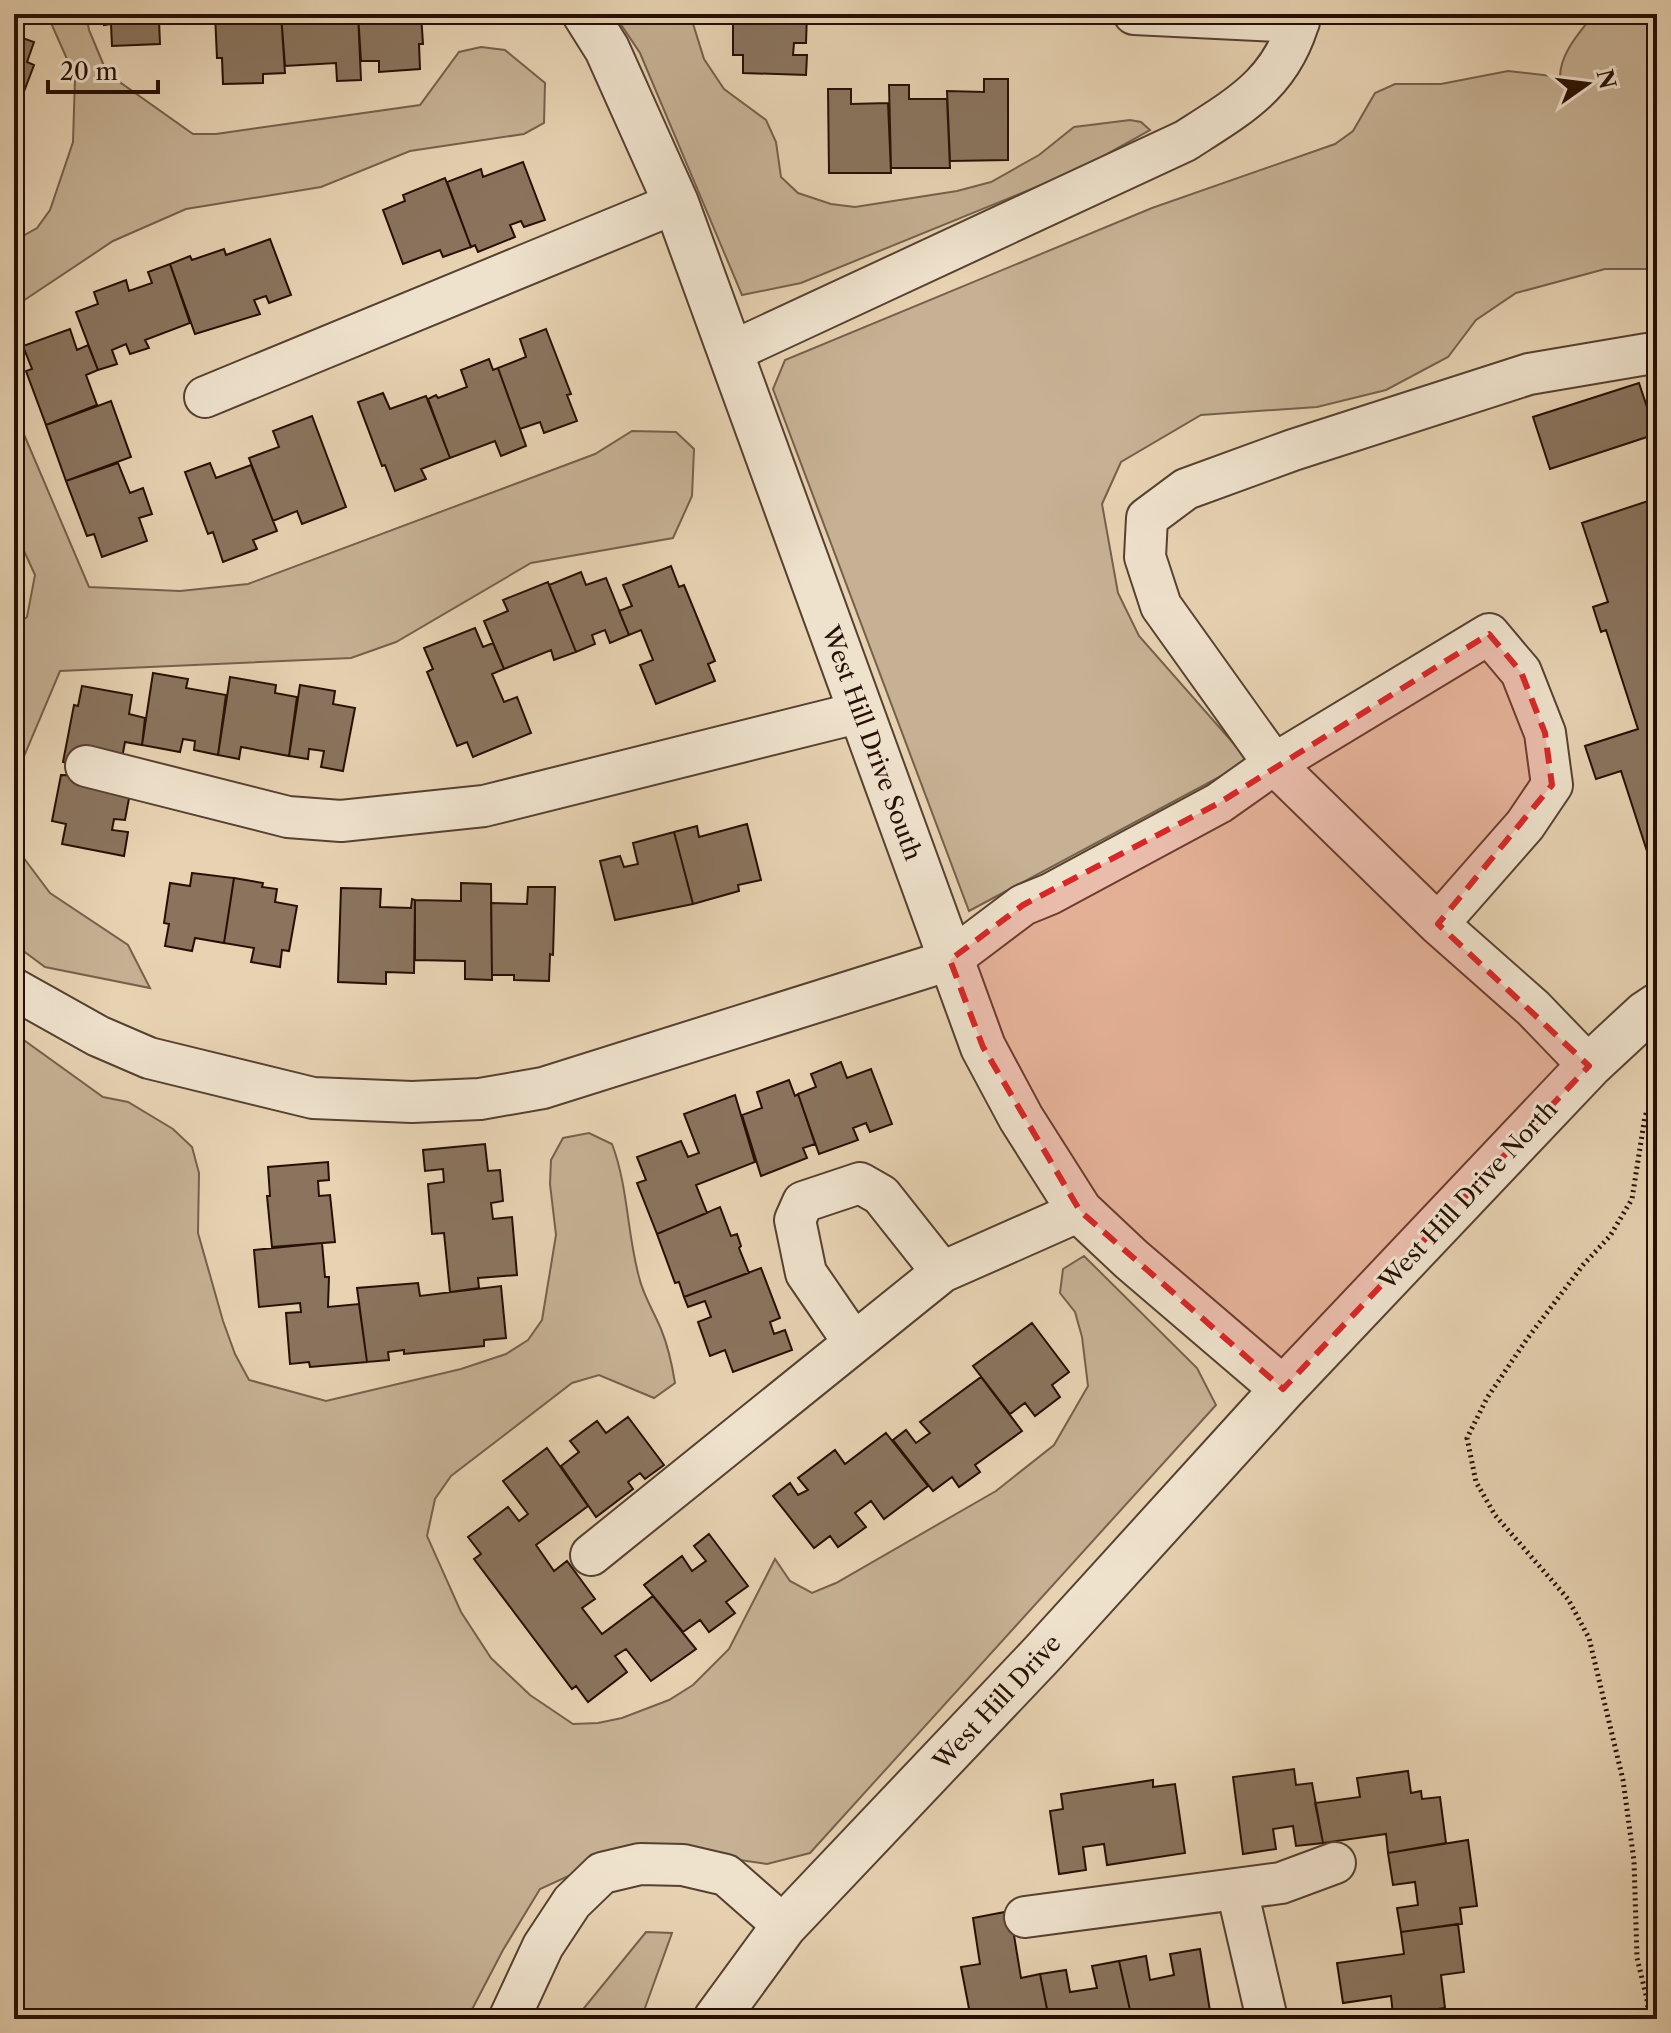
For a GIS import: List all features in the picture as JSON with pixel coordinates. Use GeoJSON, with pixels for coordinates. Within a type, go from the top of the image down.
{"type":"FeatureCollection","features":[{"type":"Feature","properties":{"kind":"street","name":"West Hill Drive South"},"geometry":{"type":"LineString","coordinates":[[585,14],[607,49],[676,203],[983,1047],[1021,1118],[1080,1211],[1131,1259],[1283,1389]]}},
{"type":"Feature","properties":{"kind":"street"},"geometry":{"type":"LineString","coordinates":[[731,352],[1185,141],[1252,98],[1290,49],[1300,18],[1134,14]]}},
{"type":"Feature","properties":{"kind":"street"},"geometry":{"type":"LineString","coordinates":[[205,397],[676,203]]}},
{"type":"Feature","properties":{"kind":"street"},"geometry":{"type":"LineString","coordinates":[[1589,1066],[1533,1008],[1438,924],[1274,764],[1161,606],[1145,557],[1147,518],[1186,489],[1293,450],[1529,374],[1647,354]]}},
{"type":"Feature","properties":{"kind":"street"},"geometry":{"type":"LineString","coordinates":[[14,989],[98,1036],[149,1058],[313,1098],[412,1102],[480,1099],[543,1088],[950,960],[1023,905],[1050,894],[1219,803],[1274,764],[1489,634],[1521,672],[1545,733],[1552,785],[1525,825],[1438,924]]}},
{"type":"Feature","properties":{"kind":"street"},"geometry":{"type":"LineString","coordinates":[[86,766],[288,817],[341,821],[484,806],[861,712]]}},
{"type":"Feature","properties":{"kind":"street","name":"West Hill Drive North"},"geometry":{"type":"LineString","coordinates":[[1283,1389],[1589,1066],[1657,1006]]}},
{"type":"Feature","properties":{"kind":"street"},"geometry":{"type":"LineString","coordinates":[[854,1343],[806,1273],[795,1220],[803,1202],[860,1183],[881,1195],[942,1272]]}},
{"type":"Feature","properties":{"kind":"street"},"geometry":{"type":"LineString","coordinates":[[591,1555],[942,1272],[1080,1211]]}},
{"type":"Feature","properties":{"kind":"street","name":"West Hill Drive"},"geometry":{"type":"LineString","coordinates":[[716,2019],[784,1926],[1032,1665],[1283,1389]]}},
{"type":"Feature","properties":{"kind":"street"},"geometry":{"type":"LineString","coordinates":[[1025,1917],[1281,1883],[1335,1863]]}},
{"type":"Feature","properties":{"kind":"street"},"geometry":{"type":"LineString","coordinates":[[509,2019],[543,1946],[572,1902],[602,1873],[640,1864],[683,1865],[726,1875],[784,1926]]}},
{"type":"Feature","properties":{"kind":"street"},"geometry":{"type":"LineString","coordinates":[[1237,1890],[1267,2019]]}},
{"type":"Feature","properties":{"kind":"path"},"geometry":{"type":"LineString","coordinates":[[1649,2019],[1637,1958],[1634,1861],[1623,1780],[1589,1638],[1568,1599],[1495,1515],[1476,1482],[1467,1438],[1487,1398],[1527,1339],[1583,1265],[1610,1236],[1632,1199],[1645,1116],[1657,1092]]}},
{"type":"Feature","properties":{"kind":"highlighted area"},"geometry":{"type":"Polygon","coordinates":[[[1489,634],[1521,672],[1545,733],[1552,785],[1438,924],[1589,1066],[1283,1389],[1080,1211],[983,1047],[950,960],[1023,905],[1219,803],[1489,634]]]}},
{"type":"Feature","properties":{"kind":"shaded area"},"geometry":{"type":"Polygon","coordinates":[[[47,14],[86,14],[89,30],[107,73],[193,134],[216,134],[420,105],[459,52],[481,47],[505,50],[545,83],[544,123],[524,134],[410,151],[321,187],[186,209],[113,241],[14,307],[14,241],[37,228],[50,210],[73,142],[75,77],[47,14]]]}},
{"type":"Feature","properties":{"kind":"shaded area"},"geometry":{"type":"Polygon","coordinates":[[[614,14],[690,14],[704,59],[724,89],[766,120],[776,142],[781,177],[798,193],[831,204],[855,207],[957,191],[991,182],[1039,155],[1074,127],[1130,120],[1141,122],[1150,130],[1078,170],[801,283],[742,295],[640,53],[614,14]]]}},
{"type":"Feature","properties":{"kind":"shaded area"},"geometry":{"type":"Polygon","coordinates":[[[1594,14],[1657,14],[1657,269],[1605,269],[1516,293],[1476,320],[1448,357],[1386,390],[1317,407],[1201,415],[1121,462],[1102,504],[1118,593],[1139,636],[1249,761],[969,911],[773,389],[785,360],[1152,208],[1335,144],[1353,131],[1375,93],[1395,84],[1441,84],[1508,71],[1560,77],[1567,51],[1594,14]]]}},
{"type":"Feature","properties":{"kind":"shaded area"},"geometry":{"type":"Polygon","coordinates":[[[14,411],[89,587],[180,591],[248,584],[595,454],[632,431],[676,432],[694,449],[692,496],[673,538],[531,563],[396,642],[351,658],[60,671],[14,780],[14,626],[27,617],[35,575],[14,529],[14,411]]]}},
{"type":"Feature","properties":{"kind":"shaded area"},"geometry":{"type":"Polygon","coordinates":[[[14,845],[50,893],[128,945],[150,988],[45,967],[14,944],[14,845]]]}},
{"type":"Feature","properties":{"kind":"shaded area"},"geometry":{"type":"Polygon","coordinates":[[[14,1033],[103,1097],[128,1102],[173,1129],[192,1147],[199,1173],[198,1233],[235,1354],[249,1380],[326,1401],[461,1369],[506,1354],[528,1340],[542,1320],[556,1235],[550,1184],[551,1160],[563,1138],[589,1133],[612,1144],[621,1176],[639,1277],[666,1342],[675,1383],[654,1398],[599,1375],[572,1383],[451,1476],[435,1499],[427,1536],[461,1612],[491,1658],[530,1695],[573,1724],[622,1718],[669,1700],[693,1685],[729,1649],[775,1559],[790,1581],[812,1593],[836,1583],[996,1491],[1054,1445],[1088,1386],[1082,1337],[1075,1312],[1060,1293],[1063,1269],[1084,1256],[1197,1368],[1216,1405],[810,1853],[767,1864],[636,1845],[540,1889],[467,2019],[14,2019],[14,1033]]]}},
{"type":"Feature","properties":{"kind":"shaded area"},"geometry":{"type":"Polygon","coordinates":[[[646,1932],[672,1933],[641,2019],[575,2019],[646,1932]]]}},
{"type":"Feature","properties":{"kind":"building"},"geometry":{"type":"Polygon","coordinates":[[[103,14],[174,14],[174,19],[159,20],[160,44],[112,46],[111,24],[104,25],[103,14]]]}},
{"type":"Feature","properties":{"kind":"building"},"geometry":{"type":"Polygon","coordinates":[[[215,14],[281,14],[285,73],[263,74],[263,83],[223,84],[222,58],[217,58],[215,14]]]}},
{"type":"Feature","properties":{"kind":"building"},"geometry":{"type":"Polygon","coordinates":[[[281,14],[358,14],[361,80],[337,81],[336,63],[285,66],[281,14]]]}},
{"type":"Feature","properties":{"kind":"building"},"geometry":{"type":"Polygon","coordinates":[[[358,14],[421,14],[423,44],[419,44],[420,69],[379,72],[379,61],[361,61],[358,14]]]}},
{"type":"Feature","properties":{"kind":"building"},"geometry":{"type":"Polygon","coordinates":[[[737,14],[807,14],[806,43],[794,43],[793,55],[807,55],[806,75],[743,73],[743,55],[733,55],[733,22],[737,22],[737,14]]]}},
{"type":"Feature","properties":{"kind":"building"},"geometry":{"type":"Polygon","coordinates":[[[14,35],[34,42],[27,62],[34,65],[14,118],[14,35]]]}},
{"type":"Feature","properties":{"kind":"building"},"geometry":{"type":"Polygon","coordinates":[[[984,79],[1008,79],[1008,160],[950,161],[947,91],[984,92],[984,79]]]}},
{"type":"Feature","properties":{"kind":"building"},"geometry":{"type":"Polygon","coordinates":[[[889,85],[909,85],[909,99],[947,99],[950,168],[891,168],[889,85]]]}},
{"type":"Feature","properties":{"kind":"building"},"geometry":{"type":"Polygon","coordinates":[[[828,89],[851,89],[851,104],[888,103],[891,173],[829,173],[828,89]]]}},
{"type":"Feature","properties":{"kind":"building"},"geometry":{"type":"Polygon","coordinates":[[[523,162],[545,220],[524,227],[521,221],[510,225],[515,237],[478,252],[475,245],[471,247],[447,182],[481,169],[483,177],[523,162]]]}},
{"type":"Feature","properties":{"kind":"building"},"geometry":{"type":"Polygon","coordinates":[[[445,178],[471,247],[443,257],[440,250],[403,264],[383,210],[405,201],[403,195],[445,178]]]}},
{"type":"Feature","properties":{"kind":"building"},"geometry":{"type":"Polygon","coordinates":[[[270,239],[291,295],[269,303],[266,296],[254,300],[260,314],[195,334],[170,264],[224,249],[226,255],[270,239]]]}},
{"type":"Feature","properties":{"kind":"building"},"geometry":{"type":"Polygon","coordinates":[[[170,264],[190,323],[145,340],[149,348],[130,354],[126,344],[112,350],[117,364],[98,370],[76,312],[98,304],[94,292],[126,280],[129,291],[152,283],[148,272],[170,264]]]}},
{"type":"Feature","properties":{"kind":"building"},"geometry":{"type":"Polygon","coordinates":[[[70,329],[77,350],[88,345],[98,370],[86,375],[97,405],[46,425],[26,371],[32,369],[23,346],[70,329]]]}},
{"type":"Feature","properties":{"kind":"building"},"geometry":{"type":"Polygon","coordinates":[[[546,329],[571,394],[567,395],[577,421],[544,433],[540,422],[520,429],[498,368],[526,357],[520,339],[546,329]]]}},
{"type":"Feature","properties":{"kind":"building"},"geometry":{"type":"Polygon","coordinates":[[[489,359],[493,370],[498,368],[526,446],[501,456],[495,441],[450,458],[428,399],[467,387],[461,370],[489,359]]]}},
{"type":"Feature","properties":{"kind":"building"},"geometry":{"type":"Polygon","coordinates":[[[1639,383],[1656,434],[1550,469],[1533,417],[1639,383]]]}},
{"type":"Feature","properties":{"kind":"building"},"geometry":{"type":"Polygon","coordinates":[[[383,393],[390,409],[426,396],[450,458],[421,469],[426,479],[395,491],[385,465],[382,466],[358,402],[383,393]]]}},
{"type":"Feature","properties":{"kind":"building"},"geometry":{"type":"Polygon","coordinates":[[[111,401],[131,457],[66,481],[46,425],[111,401]]]}},
{"type":"Feature","properties":{"kind":"building"},"geometry":{"type":"Polygon","coordinates":[[[312,416],[346,507],[302,524],[297,511],[273,521],[249,458],[279,447],[273,431],[312,416]]]}},
{"type":"Feature","properties":{"kind":"building"},"geometry":{"type":"Polygon","coordinates":[[[118,463],[130,493],[143,488],[152,514],[139,518],[147,541],[102,557],[94,534],[87,536],[66,481],[118,463]]]}},
{"type":"Feature","properties":{"kind":"building"},"geometry":{"type":"Polygon","coordinates":[[[210,463],[216,478],[251,465],[277,531],[253,540],[257,549],[223,562],[213,532],[208,534],[185,472],[210,463]]]}},
{"type":"Feature","properties":{"kind":"building"},"geometry":{"type":"Polygon","coordinates":[[[1648,501],[1657,528],[1657,882],[1621,771],[1596,779],[1585,746],[1638,729],[1606,630],[1601,632],[1593,607],[1608,602],[1582,523],[1648,501]]]}},
{"type":"Feature","properties":{"kind":"building"},"geometry":{"type":"Polygon","coordinates":[[[671,566],[679,587],[684,585],[715,661],[708,664],[715,681],[656,704],[640,665],[653,660],[641,630],[629,635],[619,611],[632,606],[623,585],[671,566]]]}},
{"type":"Feature","properties":{"kind":"building"},"geometry":{"type":"Polygon","coordinates":[[[581,572],[586,585],[606,578],[629,635],[610,643],[605,630],[592,635],[595,644],[576,652],[549,585],[581,572]]]}},
{"type":"Feature","properties":{"kind":"building"},"geometry":{"type":"Polygon","coordinates":[[[548,582],[576,652],[554,660],[551,650],[504,669],[484,621],[508,611],[503,600],[548,582]]]}},
{"type":"Feature","properties":{"kind":"building"},"geometry":{"type":"Polygon","coordinates":[[[475,628],[483,647],[493,643],[504,669],[492,674],[504,702],[517,697],[531,733],[473,757],[467,742],[457,746],[427,672],[433,669],[424,648],[475,628]]]}},
{"type":"Feature","properties":{"kind":"building"},"geometry":{"type":"Polygon","coordinates":[[[153,673],[188,679],[186,688],[226,695],[218,755],[194,750],[195,741],[183,739],[180,752],[142,745],[153,673]]]}},
{"type":"Feature","properties":{"kind":"building"},"geometry":{"type":"Polygon","coordinates":[[[230,677],[276,685],[275,693],[297,697],[289,756],[241,747],[239,759],[218,755],[230,677]]]}},
{"type":"Feature","properties":{"kind":"building"},"geometry":{"type":"Polygon","coordinates":[[[300,685],[335,691],[333,704],[355,708],[343,771],[321,767],[324,751],[309,749],[308,759],[289,756],[300,685]]]}},
{"type":"Feature","properties":{"kind":"building"},"geometry":{"type":"Polygon","coordinates":[[[82,686],[132,695],[129,714],[145,718],[142,745],[125,742],[119,774],[63,762],[74,705],[78,706],[82,686]]]}},
{"type":"Feature","properties":{"kind":"building"},"geometry":{"type":"Polygon","coordinates":[[[61,775],[133,777],[125,820],[114,819],[112,830],[128,832],[124,856],[62,844],[66,824],[52,821],[61,775]]]}},
{"type":"Feature","properties":{"kind":"building"},"geometry":{"type":"Polygon","coordinates":[[[747,824],[761,880],[738,885],[739,891],[693,904],[674,832],[697,826],[699,837],[747,824]]]}},
{"type":"Feature","properties":{"kind":"building"},"geometry":{"type":"Polygon","coordinates":[[[674,832],[693,904],[615,920],[600,861],[620,856],[624,867],[638,864],[633,843],[674,832]]]}},
{"type":"Feature","properties":{"kind":"building"},"geometry":{"type":"Polygon","coordinates":[[[192,873],[234,878],[224,943],[195,938],[192,951],[165,946],[169,924],[164,923],[170,883],[190,886],[192,873]]]}},
{"type":"Feature","properties":{"kind":"building"},"geometry":{"type":"Polygon","coordinates":[[[234,878],[277,889],[275,902],[297,906],[289,951],[282,950],[280,967],[251,962],[254,948],[224,943],[234,878]]]}},
{"type":"Feature","properties":{"kind":"building"},"geometry":{"type":"Polygon","coordinates":[[[461,883],[491,884],[492,980],[465,979],[465,961],[415,960],[415,900],[461,901],[461,883]]]}},
{"type":"Feature","properties":{"kind":"building"},"geometry":{"type":"Polygon","coordinates":[[[528,887],[555,887],[549,981],[514,980],[514,975],[492,975],[491,903],[527,904],[528,887]]]}},
{"type":"Feature","properties":{"kind":"building"},"geometry":{"type":"Polygon","coordinates":[[[341,888],[381,889],[380,907],[411,908],[412,899],[415,900],[414,973],[386,972],[386,984],[338,982],[341,888]]]}},
{"type":"Feature","properties":{"kind":"building"},"geometry":{"type":"Polygon","coordinates":[[[841,1062],[847,1078],[871,1069],[892,1124],[870,1132],[866,1123],[853,1128],[858,1140],[819,1154],[798,1094],[816,1087],[811,1074],[841,1062]]]}},
{"type":"Feature","properties":{"kind":"building"},"geometry":{"type":"Polygon","coordinates":[[[789,1080],[795,1096],[798,1094],[815,1144],[803,1148],[807,1158],[761,1176],[742,1115],[762,1108],[757,1092],[789,1080]]]}},
{"type":"Feature","properties":{"kind":"building"},"geometry":{"type":"Polygon","coordinates":[[[735,1095],[755,1162],[696,1185],[707,1213],[657,1234],[637,1183],[646,1180],[637,1157],[681,1141],[688,1157],[699,1153],[684,1114],[735,1095]]]}},
{"type":"Feature","properties":{"kind":"building"},"geometry":{"type":"Polygon","coordinates":[[[485,1144],[488,1171],[500,1170],[503,1201],[491,1203],[493,1219],[512,1217],[517,1275],[478,1278],[479,1288],[450,1292],[444,1233],[432,1234],[428,1184],[444,1182],[443,1169],[425,1171],[423,1150],[485,1144]]]}},
{"type":"Feature","properties":{"kind":"building"},"geometry":{"type":"Polygon","coordinates":[[[328,1162],[329,1180],[318,1181],[319,1196],[330,1195],[335,1242],[272,1247],[267,1196],[270,1196],[268,1167],[328,1162]]]}},
{"type":"Feature","properties":{"kind":"building"},"geometry":{"type":"Polygon","coordinates":[[[720,1207],[731,1236],[737,1234],[749,1273],[684,1297],[679,1282],[675,1283],[657,1234],[720,1207]]]}},
{"type":"Feature","properties":{"kind":"building"},"geometry":{"type":"Polygon","coordinates":[[[322,1243],[325,1277],[329,1277],[328,1307],[359,1304],[367,1362],[310,1367],[309,1362],[290,1364],[286,1313],[301,1312],[300,1303],[259,1307],[254,1250],[322,1243]]]}},
{"type":"Feature","properties":{"kind":"building"},"geometry":{"type":"Polygon","coordinates":[[[761,1268],[780,1318],[770,1322],[774,1334],[785,1330],[792,1350],[733,1372],[725,1350],[710,1356],[698,1322],[711,1317],[705,1301],[688,1307],[684,1297],[761,1268]]]}},
{"type":"Feature","properties":{"kind":"building"},"geometry":{"type":"Polygon","coordinates":[[[418,1283],[420,1296],[501,1286],[506,1338],[484,1340],[484,1346],[404,1354],[404,1350],[388,1352],[389,1360],[367,1362],[357,1288],[418,1283]]]}},
{"type":"Feature","properties":{"kind":"building"},"geometry":{"type":"Polygon","coordinates":[[[1032,1323],[1069,1372],[1052,1385],[1060,1397],[1035,1416],[1025,1403],[1010,1414],[973,1366],[1032,1323]]]}},
{"type":"Feature","properties":{"kind":"building"},"geometry":{"type":"Polygon","coordinates":[[[981,1377],[1022,1431],[975,1465],[980,1472],[959,1487],[952,1477],[933,1491],[893,1440],[906,1430],[916,1443],[930,1433],[920,1422],[981,1377]]]}},
{"type":"Feature","properties":{"kind":"building"},"geometry":{"type":"Polygon","coordinates":[[[628,1417],[664,1465],[645,1479],[640,1473],[628,1482],[633,1489],[596,1517],[561,1466],[579,1452],[570,1441],[597,1421],[606,1433],[628,1417]]]}},
{"type":"Feature","properties":{"kind":"building"},"geometry":{"type":"Polygon","coordinates":[[[886,1433],[928,1486],[884,1519],[871,1501],[855,1513],[866,1527],[838,1547],[830,1536],[814,1548],[773,1496],[790,1483],[798,1495],[808,1490],[798,1478],[835,1450],[845,1464],[886,1433]]]}},
{"type":"Feature","properties":{"kind":"building"},"geometry":{"type":"Polygon","coordinates":[[[547,1448],[588,1506],[536,1545],[554,1571],[567,1561],[595,1599],[582,1608],[602,1634],[653,1596],[696,1649],[651,1681],[626,1649],[615,1656],[627,1672],[588,1702],[576,1686],[572,1689],[474,1559],[481,1554],[468,1537],[508,1507],[519,1521],[528,1514],[503,1481],[547,1448]]]}},
{"type":"Feature","properties":{"kind":"building"},"geometry":{"type":"Polygon","coordinates":[[[709,1534],[748,1586],[726,1602],[735,1613],[709,1632],[700,1620],[683,1632],[644,1585],[682,1556],[692,1571],[706,1561],[694,1546],[709,1534]]]}},
{"type":"Feature","properties":{"kind":"building"},"geometry":{"type":"Polygon","coordinates":[[[1294,1769],[1296,1785],[1312,1783],[1323,1843],[1296,1846],[1293,1826],[1273,1829],[1276,1849],[1243,1854],[1233,1777],[1294,1769]]]}},
{"type":"Feature","properties":{"kind":"building"},"geometry":{"type":"Polygon","coordinates":[[[1408,1771],[1411,1793],[1421,1791],[1422,1799],[1440,1797],[1446,1843],[1388,1853],[1386,1834],[1323,1843],[1315,1803],[1360,1797],[1357,1778],[1408,1771]]]}},
{"type":"Feature","properties":{"kind":"building"},"geometry":{"type":"Polygon","coordinates":[[[1153,1780],[1153,1787],[1175,1784],[1185,1853],[1107,1865],[1104,1844],[1083,1847],[1086,1870],[1059,1874],[1050,1811],[1063,1809],[1061,1794],[1153,1780]]]}},
{"type":"Feature","properties":{"kind":"building"},"geometry":{"type":"Polygon","coordinates":[[[1468,1840],[1477,1906],[1460,1908],[1462,1924],[1401,1932],[1397,1908],[1418,1905],[1415,1882],[1393,1885],[1388,1853],[1468,1840]]]}},
{"type":"Feature","properties":{"kind":"building"},"geometry":{"type":"Polygon","coordinates":[[[1010,1911],[1021,1978],[1040,1974],[1049,2019],[971,2019],[961,1967],[980,1964],[973,1918],[1010,1911]]]}},
{"type":"Feature","properties":{"kind":"building"},"geometry":{"type":"Polygon","coordinates":[[[1458,1924],[1464,1972],[1441,1975],[1445,2008],[1393,2015],[1391,1996],[1343,2003],[1337,1963],[1404,1954],[1401,1932],[1458,1924]]]}},
{"type":"Feature","properties":{"kind":"building"},"geometry":{"type":"Polygon","coordinates":[[[1200,1949],[1210,2011],[1189,2015],[1189,2019],[1132,2019],[1119,1961],[1146,1956],[1150,1980],[1174,1975],[1170,1954],[1200,1949]]]}},
{"type":"Feature","properties":{"kind":"building"},"geometry":{"type":"Polygon","coordinates":[[[1119,1961],[1132,2019],[1049,2019],[1040,1974],[1066,1970],[1070,1992],[1097,1988],[1092,1966],[1119,1961]]]}}]}
